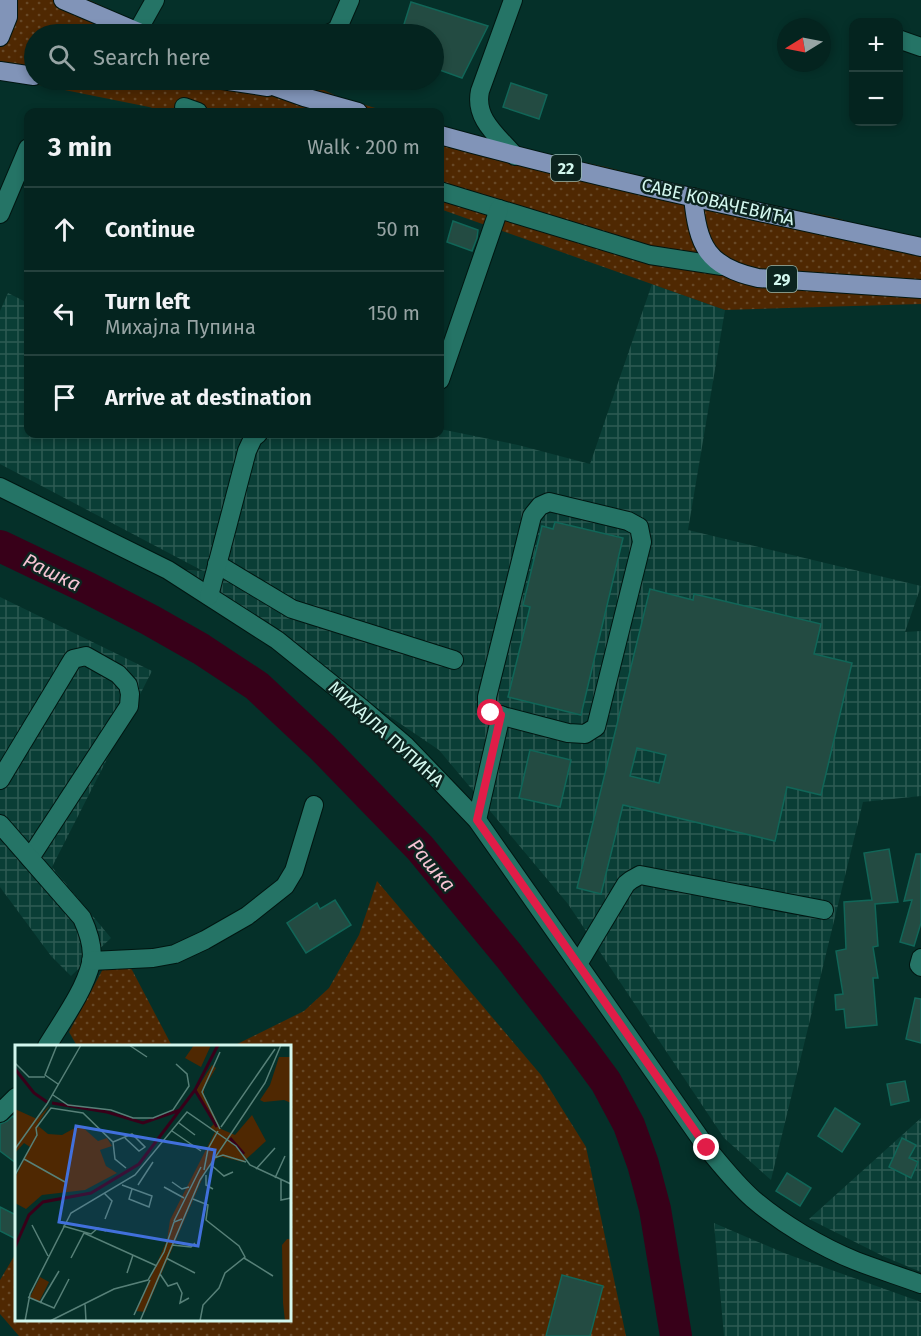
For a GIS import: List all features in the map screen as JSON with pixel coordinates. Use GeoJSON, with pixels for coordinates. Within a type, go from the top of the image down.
{"type":"FeatureCollection","features":[{"type":"Feature","properties":{"kind":"main road"},"geometry":{"type":"LineString","coordinates":[[0,37],[8,17],[8,0]]}},
{"type":"Feature","properties":{"kind":"main road"},"geometry":{"type":"LineString","coordinates":[[63,0],[120,24]]}},
{"type":"Feature","properties":{"kind":"main road"},"geometry":{"type":"LineString","coordinates":[[79,0],[106,18]]}},
{"type":"Feature","properties":{"kind":"main road"},"geometry":{"type":"LineString","coordinates":[[0,71],[24,75]]}},
{"type":"Feature","properties":{"kind":"main road"},"geometry":{"type":"LineString","coordinates":[[284,90],[344,108]]}},
{"type":"Feature","properties":{"kind":"main road","name":"САВЕ КОВАЧЕВИЋА"},"geometry":{"type":"LineString","coordinates":[[444,136],[515,156],[921,247]]}},
{"type":"Feature","properties":{"kind":"main road"},"geometry":{"type":"LineString","coordinates":[[693,197],[700,236],[713,258],[722,266]]}},
{"type":"Feature","properties":{"kind":"main road","name":"29"},"geometry":{"type":"LineString","coordinates":[[722,266],[734,272],[758,278],[921,289]]}},
{"type":"Feature","properties":{"kind":"street"},"geometry":{"type":"LineString","coordinates":[[144,24],[155,0]]}},
{"type":"Feature","properties":{"kind":"street"},"geometry":{"type":"LineString","coordinates":[[340,24],[350,0]]}},
{"type":"Feature","properties":{"kind":"street"},"geometry":{"type":"LineString","coordinates":[[513,0],[480,91],[478,104],[480,113],[515,156]]}},
{"type":"Feature","properties":{"kind":"street"},"geometry":{"type":"LineString","coordinates":[[903,41],[921,47]]}},
{"type":"Feature","properties":{"kind":"street"},"geometry":{"type":"LineString","coordinates":[[0,213],[24,157]]}},
{"type":"Feature","properties":{"kind":"street"},"geometry":{"type":"LineString","coordinates":[[444,192],[650,255],[722,266]]}},
{"type":"Feature","properties":{"kind":"street"},"geometry":{"type":"LineString","coordinates":[[444,368],[499,209]]}},
{"type":"Feature","properties":{"kind":"street"},"geometry":{"type":"LineString","coordinates":[[209,596],[247,451],[253,438]]}},
{"type":"Feature","properties":{"kind":"street","name":"МИХАЈЛА ПУПИНА"},"geometry":{"type":"LineString","coordinates":[[0,487],[168,570],[209,596],[277,640],[405,745],[477,820],[707,1148],[730,1175],[753,1199],[819,1244],[921,1284]]}},
{"type":"Feature","properties":{"kind":"street"},"geometry":{"type":"LineString","coordinates":[[549,502],[628,521],[639,527],[642,542],[596,727],[585,734],[568,733],[501,715],[491,713],[487,706],[487,697],[532,516],[540,506],[549,502]]}},
{"type":"Feature","properties":{"kind":"street"},"geometry":{"type":"LineString","coordinates":[[218,564],[292,609],[454,660]]}},
{"type":"Feature","properties":{"kind":"street"},"geometry":{"type":"LineString","coordinates":[[0,780],[73,659],[86,656],[118,674],[128,686],[129,706],[30,858]]}},
{"type":"Feature","properties":{"kind":"street"},"geometry":{"type":"LineString","coordinates":[[477,820],[501,715]]}},
{"type":"Feature","properties":{"kind":"street"},"geometry":{"type":"LineString","coordinates":[[91,953],[153,958],[175,954],[247,916],[285,886],[290,878],[314,805]]}},
{"type":"Feature","properties":{"kind":"street"},"geometry":{"type":"LineString","coordinates":[[0,824],[82,918],[88,931],[91,953],[83,986],[48,1045]]}},
{"type":"Feature","properties":{"kind":"street"},"geometry":{"type":"LineString","coordinates":[[578,964],[626,884],[640,875],[824,910]]}},
{"type":"Feature","properties":{"kind":"street"},"geometry":{"type":"LineString","coordinates":[[921,958],[919,966],[921,967]]}},
{"type":"Feature","properties":{"kind":"street"},"geometry":{"type":"LineString","coordinates":[[0,1113],[15,1098]]}},
{"type":"Feature","properties":{"kind":"shaded area"},"geometry":{"type":"Polygon","coordinates":[[[0,0],[89,0],[141,24],[24,24],[24,82],[0,77],[0,0]]]}},
{"type":"Feature","properties":{"kind":"shaded area"},"geometry":{"type":"Polygon","coordinates":[[[65,90],[324,90],[341,98],[375,108],[152,108],[65,90]]]}},
{"type":"Feature","properties":{"kind":"shaded area"},"geometry":{"type":"Polygon","coordinates":[[[444,128],[503,145],[606,167],[700,191],[832,217],[921,241],[921,304],[725,310],[444,210],[444,128]]]}},
{"type":"Feature","properties":{"kind":"shaded area"},"geometry":{"type":"Polygon","coordinates":[[[652,284],[725,310],[688,530],[921,586],[905,632],[921,631],[921,796],[863,802],[771,1180],[724,1138],[568,904],[439,750],[277,640],[168,570],[203,571],[0,464],[0,311],[8,293],[24,301],[24,438],[444,438],[444,430],[518,445],[590,464],[652,284]]]}},
{"type":"Feature","properties":{"kind":"shaded area"},"geometry":{"type":"Polygon","coordinates":[[[0,597],[152,671],[52,867],[111,938],[71,976],[51,956],[0,887],[0,597]]]}},
{"type":"Feature","properties":{"kind":"shaded area"},"geometry":{"type":"Polygon","coordinates":[[[377,881],[541,1075],[586,1147],[626,1336],[19,1336],[0,1314],[0,1280],[15,1255],[15,1321],[291,1321],[291,1045],[235,1045],[304,1011],[329,988],[359,935],[377,881]]]}},
{"type":"Feature","properties":{"kind":"shaded area"},"geometry":{"type":"Polygon","coordinates":[[[104,967],[131,968],[171,1045],[76,1045],[69,1032],[104,967]]]}},
{"type":"Feature","properties":{"kind":"shaded area"},"geometry":{"type":"Polygon","coordinates":[[[921,1118],[921,1272],[885,1257],[809,1219],[921,1118]]]}},
{"type":"Feature","properties":{"kind":"shaded area"},"geometry":{"type":"Polygon","coordinates":[[[714,1223],[784,1253],[921,1302],[921,1336],[724,1336],[714,1223]]]}},
{"type":"Feature","properties":{"kind":"building"},"geometry":{"type":"Polygon","coordinates":[[[411,2],[488,26],[462,78],[444,72],[444,24],[404,24],[411,2]]]}},
{"type":"Feature","properties":{"kind":"building"},"geometry":{"type":"Polygon","coordinates":[[[511,83],[547,95],[539,119],[503,107],[511,83]]]}},
{"type":"Feature","properties":{"kind":"building"},"geometry":{"type":"Polygon","coordinates":[[[453,221],[478,230],[472,251],[447,242],[453,221]]]}},
{"type":"Feature","properties":{"kind":"building"},"geometry":{"type":"Polygon","coordinates":[[[555,522],[623,538],[581,715],[508,697],[530,607],[523,605],[542,526],[553,529],[555,522]]]}},
{"type":"Feature","properties":{"kind":"building"},"geometry":{"type":"Polygon","coordinates":[[[650,589],[693,600],[694,594],[821,624],[814,654],[852,663],[821,795],[787,787],[775,841],[623,805],[601,894],[577,888],[650,589]],[[637,748],[630,776],[659,783],[666,755],[637,748]]]}},
{"type":"Feature","properties":{"kind":"building"},"geometry":{"type":"Polygon","coordinates":[[[530,750],[571,760],[560,807],[519,798],[530,750]]]}},
{"type":"Feature","properties":{"kind":"building"},"geometry":{"type":"Polygon","coordinates":[[[889,849],[898,902],[875,904],[878,946],[873,947],[878,978],[873,978],[877,1025],[846,1028],[844,1009],[836,1010],[835,995],[843,994],[836,951],[846,949],[844,902],[872,900],[864,853],[889,849]]]}},
{"type":"Feature","properties":{"kind":"building"},"geometry":{"type":"Polygon","coordinates":[[[916,854],[921,854],[921,923],[914,946],[900,942],[912,900],[904,901],[916,854]]]}},
{"type":"Feature","properties":{"kind":"building"},"geometry":{"type":"Polygon","coordinates":[[[335,900],[351,925],[306,953],[287,923],[317,903],[320,909],[335,900]]]}},
{"type":"Feature","properties":{"kind":"building"},"geometry":{"type":"Polygon","coordinates":[[[915,998],[921,999],[921,1043],[906,1039],[915,998]]]}},
{"type":"Feature","properties":{"kind":"building"},"geometry":{"type":"Polygon","coordinates":[[[905,1081],[909,1101],[891,1105],[887,1084],[905,1081]]]}},
{"type":"Feature","properties":{"kind":"building"},"geometry":{"type":"Polygon","coordinates":[[[835,1108],[860,1124],[842,1152],[818,1136],[835,1108]]]}},
{"type":"Feature","properties":{"kind":"building"},"geometry":{"type":"Polygon","coordinates":[[[13,1116],[15,1118],[15,1162],[0,1151],[0,1124],[13,1116]]]}},
{"type":"Feature","properties":{"kind":"building"},"geometry":{"type":"Polygon","coordinates":[[[902,1138],[916,1145],[909,1158],[918,1162],[911,1178],[889,1167],[902,1138]]]}},
{"type":"Feature","properties":{"kind":"building"},"geometry":{"type":"Polygon","coordinates":[[[787,1173],[811,1188],[800,1206],[776,1191],[787,1173]]]}},
{"type":"Feature","properties":{"kind":"building"},"geometry":{"type":"Polygon","coordinates":[[[0,1207],[15,1214],[15,1238],[0,1231],[0,1207]]]}},
{"type":"Feature","properties":{"kind":"building"},"geometry":{"type":"Polygon","coordinates":[[[562,1275],[603,1286],[590,1336],[546,1336],[562,1275]]]}},
{"type":"Feature","properties":{"kind":"waterway","name":"Рашка"},"geometry":{"type":"LineString","coordinates":[[0,546],[150,620],[201,649],[257,686],[322,747],[420,848],[581,1048],[606,1082],[629,1125],[643,1164],[655,1209],[676,1336]]}},
{"type":"Feature","properties":{"kind":"route"},"geometry":{"type":"LineString","coordinates":[[491,713],[501,715],[477,820],[707,1148]]}}]}
